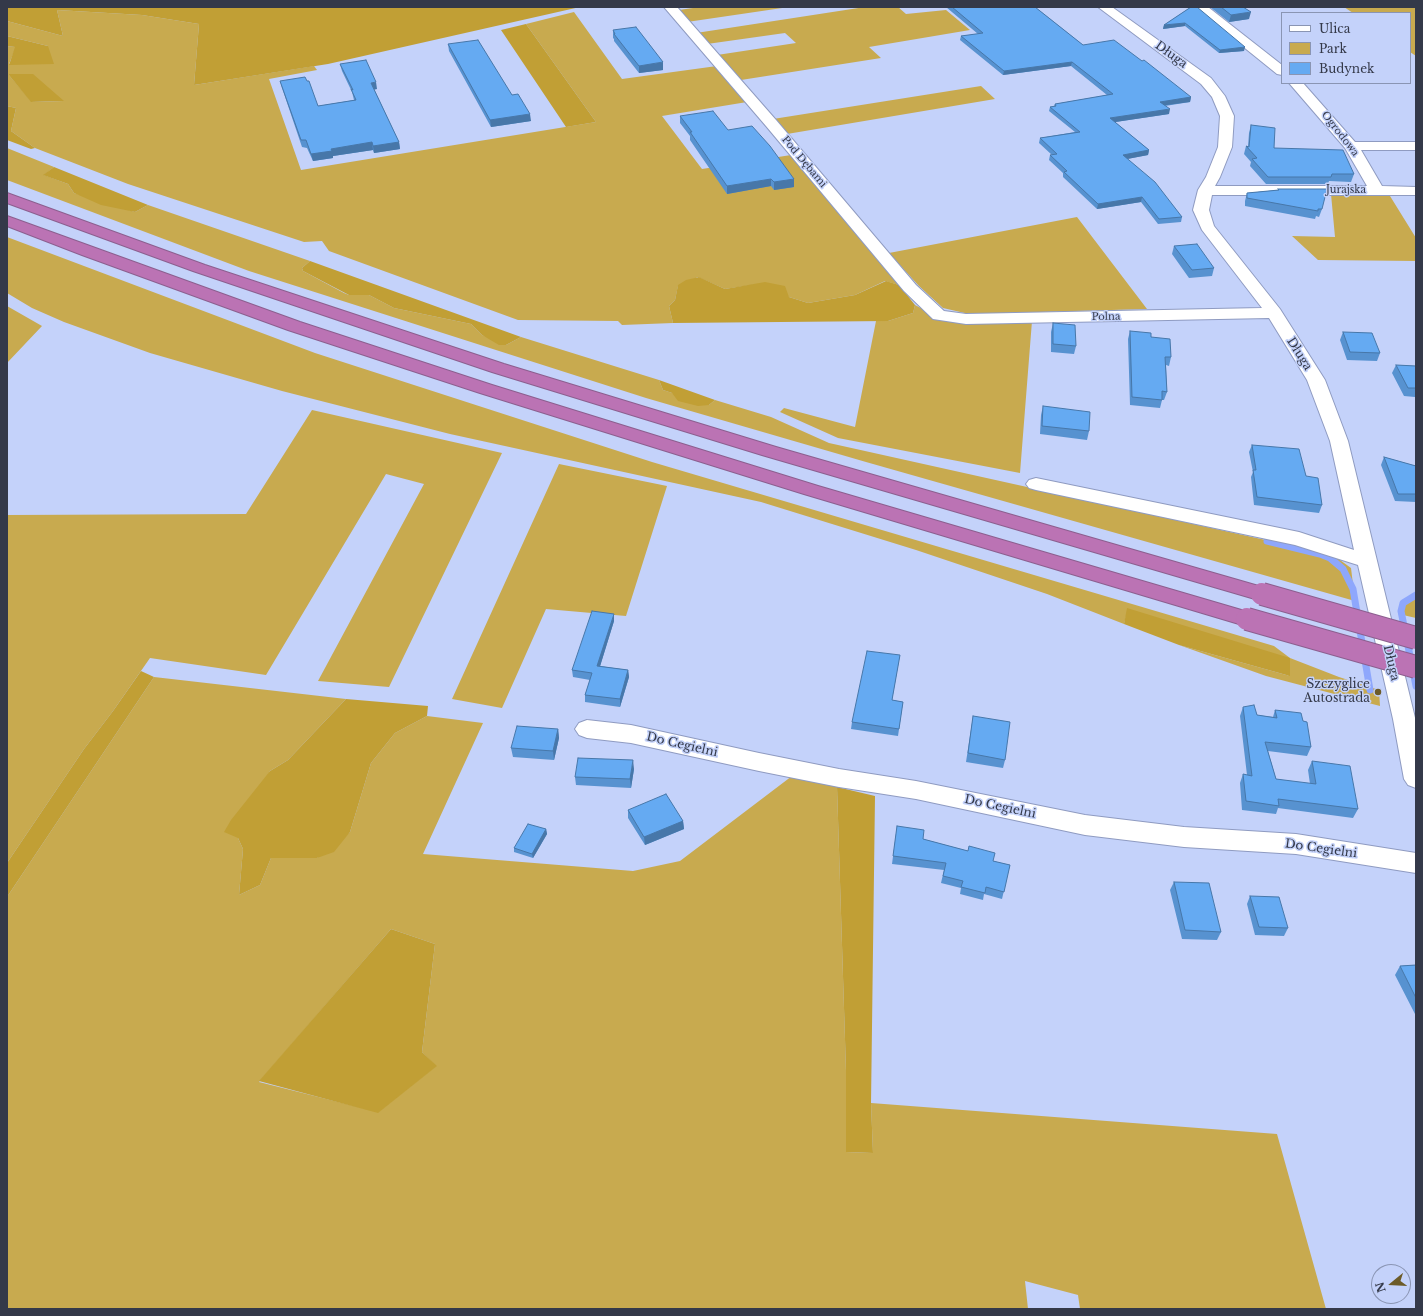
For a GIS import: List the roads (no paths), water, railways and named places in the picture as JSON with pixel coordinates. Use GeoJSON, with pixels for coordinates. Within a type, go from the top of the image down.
{"type":"FeatureCollection","features":[{"type":"Feature","properties":{"kind":"highway"},"geometry":{"type":"LineString","coordinates":[[7,198],[199,268],[505,370],[784,455],[1416,638]]}},
{"type":"Feature","properties":{"kind":"highway"},"geometry":{"type":"LineString","coordinates":[[7,221],[88,252],[287,323],[486,389],[796,486],[1247,620],[1416,668]]}},
{"type":"Feature","properties":{"kind":"street","name":"Pod Dębami"},"geometry":{"type":"LineString","coordinates":[[670,7],[771,123],[910,288],[939,315]]}},
{"type":"Feature","properties":{"kind":"street","name":"Długa"},"geometry":{"type":"LineString","coordinates":[[1104,7],[1206,80],[1218,96],[1227,116],[1225,147],[1213,177],[1204,190],[1201,210],[1207,226],[1274,313],[1316,380],[1339,441],[1404,719],[1416,779]]}},
{"type":"Feature","properties":{"kind":"street"},"geometry":{"type":"LineString","coordinates":[[1200,7],[1281,70]]}},
{"type":"Feature","properties":{"kind":"street","name":"Ogrodowa"},"geometry":{"type":"LineString","coordinates":[[1297,84],[1352,146],[1377,190]]}},
{"type":"Feature","properties":{"kind":"street"},"geometry":{"type":"LineString","coordinates":[[1352,146],[1416,146]]}},
{"type":"Feature","properties":{"kind":"street","name":"Jurajska"},"geometry":{"type":"LineString","coordinates":[[1204,190],[1416,191]]}},
{"type":"Feature","properties":{"kind":"street","name":"Polna"},"geometry":{"type":"LineString","coordinates":[[939,315],[966,319],[1274,313]]}},
{"type":"Feature","properties":{"kind":"street"},"geometry":{"type":"LineString","coordinates":[[1036,484],[1299,539],[1367,561]]}},
{"type":"Feature","properties":{"kind":"street","name":"Do Cegielni"},"geometry":{"type":"LineString","coordinates":[[587,728],[631,734],[759,762],[839,778],[916,790],[1085,825],[1184,837],[1296,844],[1416,863]]}},
{"type":"Feature","properties":{"kind":"waterway"},"geometry":{"type":"LineString","coordinates":[[1267,541],[1320,554],[1330,558],[1343,569],[1353,589],[1370,690]]}},
{"type":"Feature","properties":{"kind":"waterway"},"geometry":{"type":"LineString","coordinates":[[1416,595],[1403,603],[1401,611],[1416,686]]}},
{"type":"Feature","properties":{"kind":"place","name":"Szczyglice Autostrada"},"geometry":{"type":"Point","coordinates":[1378,692]}}]}
